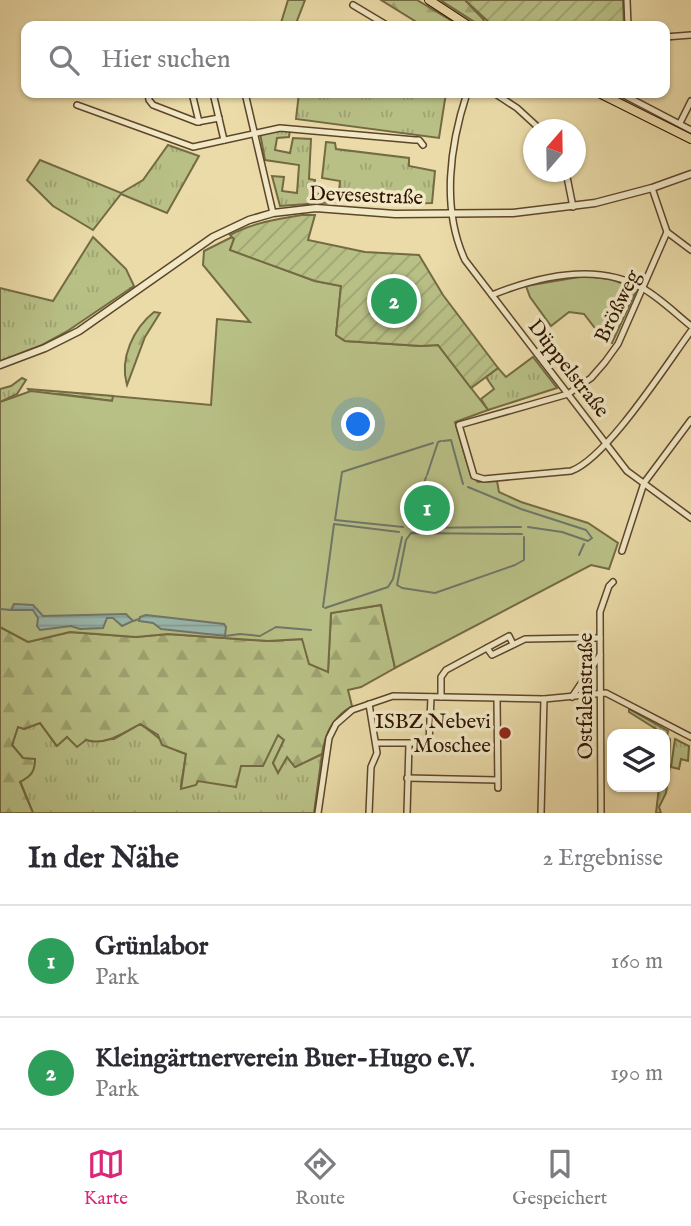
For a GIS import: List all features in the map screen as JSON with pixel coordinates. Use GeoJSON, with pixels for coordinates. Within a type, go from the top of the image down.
{"type":"FeatureCollection","features":[{"type":"Feature","properties":{"kind":"main road"},"geometry":{"type":"LineString","coordinates":[[429,0],[462,21]]}},
{"type":"Feature","properties":{"kind":"main road"},"geometry":{"type":"LineString","coordinates":[[609,98],[691,139]]}},
{"type":"Feature","properties":{"kind":"main road"},"geometry":{"type":"LineString","coordinates":[[670,130],[691,146]]}},
{"type":"Feature","properties":{"kind":"street"},"geometry":{"type":"LineString","coordinates":[[627,0],[628,21]]}},
{"type":"Feature","properties":{"kind":"street"},"geometry":{"type":"LineString","coordinates":[[353,5],[379,21]]}},
{"type":"Feature","properties":{"kind":"street"},"geometry":{"type":"LineString","coordinates":[[670,37],[691,35]]}},
{"type":"Feature","properties":{"kind":"street"},"geometry":{"type":"LineString","coordinates":[[149,98],[153,105],[200,122],[219,118]]}},
{"type":"Feature","properties":{"kind":"street"},"geometry":{"type":"LineString","coordinates":[[193,98],[200,122]]}},
{"type":"Feature","properties":{"kind":"street"},"geometry":{"type":"LineString","coordinates":[[214,98],[224,140]]}},
{"type":"Feature","properties":{"kind":"street"},"geometry":{"type":"LineString","coordinates":[[247,98],[272,213]]}},
{"type":"Feature","properties":{"kind":"street","name":"Düppelstraße"},"geometry":{"type":"LineString","coordinates":[[466,98],[451,175],[451,215],[456,241],[465,260],[627,471],[690,515]]}},
{"type":"Feature","properties":{"kind":"street"},"geometry":{"type":"LineString","coordinates":[[502,98],[529,119]]}},
{"type":"Feature","properties":{"kind":"street"},"geometry":{"type":"LineString","coordinates":[[630,98],[691,130]]}},
{"type":"Feature","properties":{"kind":"street"},"geometry":{"type":"LineString","coordinates":[[680,123],[691,101]]}},
{"type":"Feature","properties":{"kind":"street"},"geometry":{"type":"LineString","coordinates":[[77,105],[189,147],[280,128],[415,140],[423,145]]}},
{"type":"Feature","properties":{"kind":"street","name":"Devesestraße"},"geometry":{"type":"LineString","coordinates":[[0,365],[45,348],[79,331],[213,237],[272,213],[316,208],[395,215],[513,213],[573,207],[652,188],[689,173]]}},
{"type":"Feature","properties":{"kind":"street"},"geometry":{"type":"LineString","coordinates":[[568,182],[573,207]]}},
{"type":"Feature","properties":{"kind":"street"},"geometry":{"type":"LineString","coordinates":[[652,188],[667,232],[691,250]]}},
{"type":"Feature","properties":{"kind":"street","name":"Brößweg"},"geometry":{"type":"LineString","coordinates":[[607,444],[580,467],[571,471],[479,479],[473,474],[459,425],[568,394],[591,378],[609,358],[644,289],[667,232]]}},
{"type":"Feature","properties":{"kind":"street"},"geometry":{"type":"LineString","coordinates":[[492,295],[540,279],[588,274],[613,277],[644,289],[691,326]]}},
{"type":"Feature","properties":{"kind":"street"},"geometry":{"type":"LineString","coordinates":[[607,444],[691,331]]}},
{"type":"Feature","properties":{"kind":"street"},"geometry":{"type":"LineString","coordinates":[[622,551],[644,483],[691,420]]}},
{"type":"Feature","properties":{"kind":"street","name":"Ostfalenstraße"},"geometry":{"type":"LineString","coordinates":[[601,813],[600,612],[613,582]]}},
{"type":"Feature","properties":{"kind":"street"},"geometry":{"type":"LineString","coordinates":[[440,697],[441,677],[444,672],[509,636],[513,645],[525,639],[540,637],[600,638]]}},
{"type":"Feature","properties":{"kind":"street"},"geometry":{"type":"LineString","coordinates":[[572,697],[600,655]]}},
{"type":"Feature","properties":{"kind":"street"},"geometry":{"type":"LineString","coordinates":[[318,813],[329,738],[334,727],[348,713],[396,696],[544,699],[600,693],[611,695],[691,737]]}},
{"type":"Feature","properties":{"kind":"street"},"geometry":{"type":"LineString","coordinates":[[376,743],[426,744],[430,741],[431,697]]}},
{"type":"Feature","properties":{"kind":"street"},"geometry":{"type":"LineString","coordinates":[[497,699],[498,788]]}},
{"type":"Feature","properties":{"kind":"street"},"geometry":{"type":"LineString","coordinates":[[541,813],[544,699]]}},
{"type":"Feature","properties":{"kind":"street"},"geometry":{"type":"LineString","coordinates":[[369,704],[376,743],[376,755],[370,772],[369,813]]}},
{"type":"Feature","properties":{"kind":"street"},"geometry":{"type":"LineString","coordinates":[[407,813],[409,744]]}},
{"type":"Feature","properties":{"kind":"street"},"geometry":{"type":"LineString","coordinates":[[408,778],[497,780]]}},
{"type":"Feature","properties":{"kind":"green space"},"geometry":{"type":"Polygon","coordinates":[[[288,0],[305,0],[297,21],[282,21],[288,0]]]}},
{"type":"Feature","properties":{"kind":"green space"},"geometry":{"type":"Polygon","coordinates":[[[381,0],[417,0],[452,21],[415,21],[381,0]]]}},
{"type":"Feature","properties":{"kind":"green space"},"geometry":{"type":"Polygon","coordinates":[[[440,0],[465,0],[484,20],[473,21],[440,0]]]}},
{"type":"Feature","properties":{"kind":"green space"},"geometry":{"type":"Polygon","coordinates":[[[465,0],[623,0],[624,21],[488,21],[465,0]]]}},
{"type":"Feature","properties":{"kind":"green space"},"geometry":{"type":"Polygon","coordinates":[[[298,98],[445,98],[439,138],[296,119],[298,98]]]}},
{"type":"Feature","properties":{"kind":"green space"},"geometry":{"type":"Polygon","coordinates":[[[290,130],[289,137],[277,138],[275,150],[290,153],[293,138],[311,139],[309,179],[315,180],[313,193],[336,196],[335,202],[280,206],[272,176],[284,177],[282,191],[297,193],[299,165],[265,160],[260,133],[290,130]]]}},
{"type":"Feature","properties":{"kind":"green space"},"geometry":{"type":"Polygon","coordinates":[[[326,142],[335,143],[336,149],[409,158],[409,166],[435,171],[432,203],[384,204],[344,198],[338,202],[340,181],[322,178],[326,142]]]}},
{"type":"Feature","properties":{"kind":"green space"},"geometry":{"type":"Polygon","coordinates":[[[168,145],[199,156],[167,213],[121,194],[93,230],[53,206],[27,180],[40,160],[121,193],[143,180],[168,145]]]}},
{"type":"Feature","properties":{"kind":"green space"},"geometry":{"type":"Polygon","coordinates":[[[315,215],[308,240],[365,252],[419,255],[443,295],[498,368],[471,388],[438,345],[345,341],[336,335],[341,286],[315,281],[230,250],[234,239],[230,235],[238,231],[265,222],[315,215]]]}},
{"type":"Feature","properties":{"kind":"green space"},"geometry":{"type":"Polygon","coordinates":[[[93,237],[126,269],[134,286],[66,332],[42,345],[0,361],[0,288],[53,301],[93,237]]]}},
{"type":"Feature","properties":{"kind":"green space"},"geometry":{"type":"Polygon","coordinates":[[[232,237],[234,239],[230,250],[315,281],[341,286],[336,335],[345,341],[438,345],[488,410],[455,422],[471,476],[478,482],[497,481],[499,492],[521,502],[588,523],[618,543],[609,569],[591,565],[395,668],[381,605],[331,613],[328,672],[309,664],[302,639],[268,641],[168,634],[136,637],[70,632],[28,642],[0,627],[0,402],[31,391],[112,401],[113,396],[211,405],[217,319],[250,322],[203,265],[204,251],[232,237]]]}},
{"type":"Feature","properties":{"kind":"green space"},"geometry":{"type":"Polygon","coordinates":[[[585,276],[610,279],[637,289],[612,343],[604,340],[584,314],[569,312],[551,326],[530,297],[526,286],[585,276]]]}},
{"type":"Feature","properties":{"kind":"green space"},"geometry":{"type":"Polygon","coordinates":[[[154,312],[160,313],[145,337],[127,385],[125,364],[130,344],[140,326],[154,312]]]}},
{"type":"Feature","properties":{"kind":"green space"},"geometry":{"type":"Polygon","coordinates":[[[533,357],[557,388],[488,410],[481,399],[494,389],[486,377],[498,368],[506,377],[533,357]]]}},
{"type":"Feature","properties":{"kind":"green space"},"geometry":{"type":"Polygon","coordinates":[[[22,378],[26,380],[17,394],[0,402],[0,389],[11,386],[22,378]]]}},
{"type":"Feature","properties":{"kind":"green space"},"geometry":{"type":"Polygon","coordinates":[[[28,389],[113,396],[113,401],[60,394],[33,398],[28,389]]]}},
{"type":"Feature","properties":{"kind":"green space"},"geometry":{"type":"Polygon","coordinates":[[[381,605],[395,668],[361,687],[348,690],[352,706],[331,726],[322,754],[295,767],[287,757],[278,773],[273,763],[284,740],[278,735],[263,766],[241,766],[236,787],[198,781],[196,785],[181,789],[186,754],[162,745],[158,735],[140,724],[114,738],[86,740],[77,747],[67,737],[57,746],[40,723],[24,729],[18,727],[12,745],[23,758],[35,759],[32,773],[20,782],[33,813],[0,813],[0,627],[28,642],[70,632],[136,637],[168,634],[268,641],[302,639],[328,671],[331,613],[381,605]]]}},
{"type":"Feature","properties":{"kind":"green space"},"geometry":{"type":"Polygon","coordinates":[[[629,709],[664,729],[656,729],[629,712],[629,709]]]}},
{"type":"Feature","properties":{"kind":"green space"},"geometry":{"type":"Polygon","coordinates":[[[40,723],[56,745],[67,736],[86,740],[114,739],[140,724],[168,745],[186,754],[181,786],[241,766],[278,735],[284,740],[273,763],[278,772],[287,757],[295,767],[322,754],[314,813],[33,813],[20,781],[23,758],[12,745],[18,726],[24,729],[40,723]]]}},
{"type":"Feature","properties":{"kind":"green space"},"geometry":{"type":"Polygon","coordinates":[[[675,739],[689,746],[688,761],[681,759],[679,769],[671,767],[675,739]]]}},
{"type":"Feature","properties":{"kind":"green space"},"geometry":{"type":"Polygon","coordinates":[[[658,792],[666,792],[659,807],[661,813],[656,813],[658,792]]]}},
{"type":"Feature","properties":{"kind":"water"},"geometry":{"type":"Polygon","coordinates":[[[14,604],[33,605],[43,616],[126,614],[133,621],[122,626],[113,618],[107,618],[103,628],[80,629],[71,626],[40,630],[33,610],[11,610],[14,604]]]}},
{"type":"Feature","properties":{"kind":"water"},"geometry":{"type":"Polygon","coordinates":[[[146,615],[224,624],[225,636],[161,629],[153,623],[139,621],[140,617],[146,615]]]}},
{"type":"Feature","properties":{"kind":"waterway"},"geometry":{"type":"LineString","coordinates":[[443,441],[451,440],[463,484]]}},
{"type":"Feature","properties":{"kind":"waterway"},"geometry":{"type":"LineString","coordinates":[[427,475],[438,442],[441,441]]}},
{"type":"Feature","properties":{"kind":"waterway"},"geometry":{"type":"LineString","coordinates":[[403,527],[335,520],[342,472],[433,443]]}},
{"type":"Feature","properties":{"kind":"waterway"},"geometry":{"type":"LineString","coordinates":[[420,496],[426,477]]}},
{"type":"Feature","properties":{"kind":"waterway"},"geometry":{"type":"LineString","coordinates":[[468,487],[521,509],[586,530],[592,538],[588,541],[562,532],[528,527]]}},
{"type":"Feature","properties":{"kind":"waterway"},"geometry":{"type":"LineString","coordinates":[[414,515],[419,498]]}},
{"type":"Feature","properties":{"kind":"waterway"},"geometry":{"type":"LineString","coordinates":[[413,516],[410,528],[521,527]]}},
{"type":"Feature","properties":{"kind":"waterway"},"geometry":{"type":"LineString","coordinates":[[323,607],[334,524],[399,532]]}},
{"type":"Feature","properties":{"kind":"waterway"},"geometry":{"type":"LineString","coordinates":[[522,534],[411,533],[406,540],[397,585],[435,593],[515,565],[524,560],[524,537]]}},
{"type":"Feature","properties":{"kind":"waterway"},"geometry":{"type":"LineString","coordinates":[[325,608],[388,587],[393,579],[402,537]]}},
{"type":"Feature","properties":{"kind":"waterway"},"geometry":{"type":"LineString","coordinates":[[579,555],[584,544]]}},
{"type":"Feature","properties":{"kind":"waterway"},"geometry":{"type":"LineString","coordinates":[[0,609],[11,610]]}},
{"type":"Feature","properties":{"kind":"waterway"},"geometry":{"type":"LineString","coordinates":[[133,621],[139,619]]}},
{"type":"Feature","properties":{"kind":"waterway"},"geometry":{"type":"LineString","coordinates":[[225,636],[260,636],[276,627],[311,630]]}},
{"type":"Feature","properties":{"kind":"place","name":"Kleingärtnerverein Buer-Hugo e.V."},"geometry":{"type":"Point","coordinates":[394,301]}},
{"type":"Feature","properties":{"kind":"place","name":"Grünlabor"},"geometry":{"type":"Point","coordinates":[427,508]}},
{"type":"Feature","properties":{"kind":"place","name":"ISBZ Nebevi Moschee"},"geometry":{"type":"Point","coordinates":[505,733]}}]}
